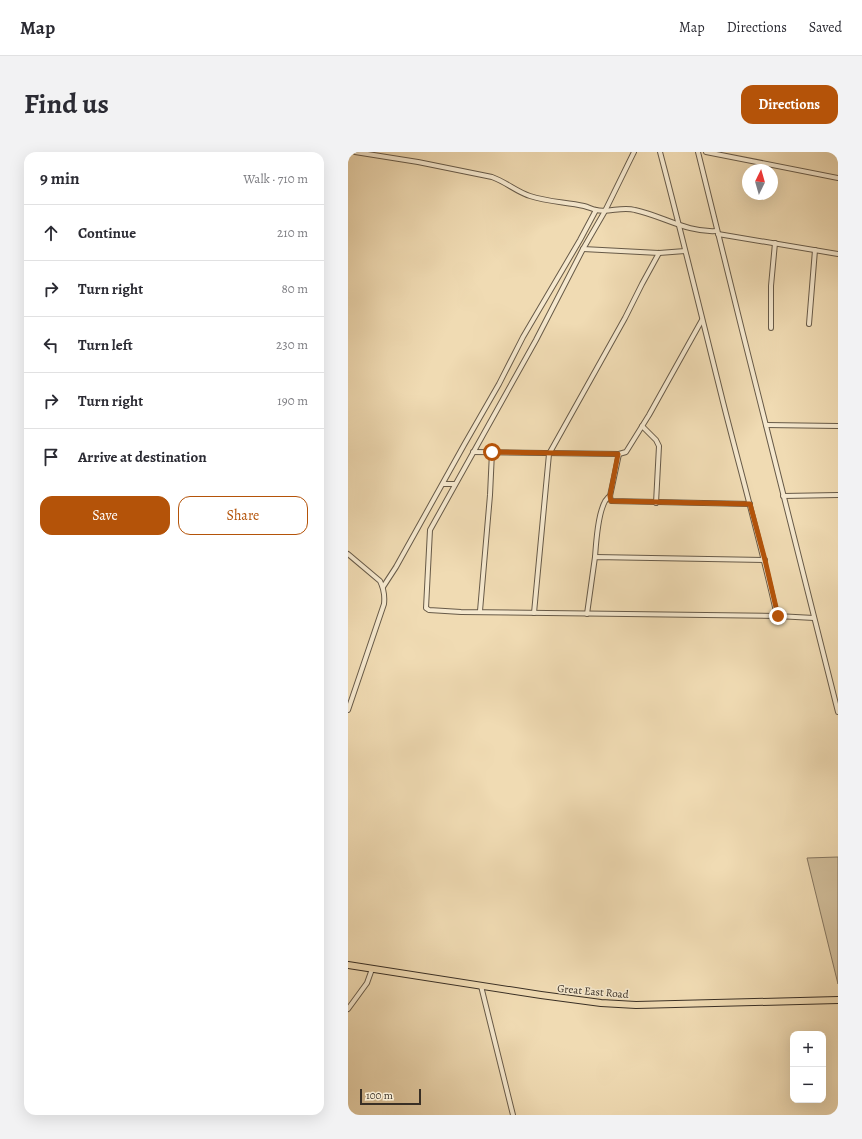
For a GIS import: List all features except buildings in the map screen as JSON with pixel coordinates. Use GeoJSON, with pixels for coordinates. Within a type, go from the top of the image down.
{"type":"FeatureCollection","features":[{"type":"Feature","properties":{"kind":"highway","name":"Great East Road"},"geometry":{"type":"LineString","coordinates":[[348,965],[576,1000],[618,1004],[838,1000]]}},
{"type":"Feature","properties":{"kind":"street"},"geometry":{"type":"LineString","coordinates":[[355,152],[418,162],[492,177],[529,196],[559,203],[584,206],[605,211],[621,208],[635,210],[696,230],[717,232],[838,254]]}},
{"type":"Feature","properties":{"kind":"street"},"geometry":{"type":"LineString","coordinates":[[634,152],[605,211],[583,249],[540,334],[432,525],[429,534],[426,608],[435,611],[778,616],[814,618]]}},
{"type":"Feature","properties":{"kind":"street"},"geometry":{"type":"LineString","coordinates":[[660,152],[765,560],[778,616]]}},
{"type":"Feature","properties":{"kind":"street"},"geometry":{"type":"LineString","coordinates":[[698,152],[838,712]]}},
{"type":"Feature","properties":{"kind":"street"},"geometry":{"type":"LineString","coordinates":[[706,152],[838,178]]}},
{"type":"Feature","properties":{"kind":"street"},"geometry":{"type":"LineString","coordinates":[[383,587],[396,568],[499,384],[523,337],[596,210]]}},
{"type":"Feature","properties":{"kind":"street"},"geometry":{"type":"LineString","coordinates":[[771,328],[771,286],[775,243]]}},
{"type":"Feature","properties":{"kind":"street"},"geometry":{"type":"LineString","coordinates":[[583,249],[659,253],[685,251]]}},
{"type":"Feature","properties":{"kind":"street"},"geometry":{"type":"LineString","coordinates":[[809,324],[815,250]]}},
{"type":"Feature","properties":{"kind":"street"},"geometry":{"type":"LineString","coordinates":[[534,613],[548,456],[625,318],[659,253]]}},
{"type":"Feature","properties":{"kind":"street"},"geometry":{"type":"LineString","coordinates":[[474,452],[618,454],[626,452],[702,320]]}},
{"type":"Feature","properties":{"kind":"street"},"geometry":{"type":"LineString","coordinates":[[766,425],[838,426]]}},
{"type":"Feature","properties":{"kind":"street"},"geometry":{"type":"LineString","coordinates":[[642,426],[656,440],[658,446],[656,503]]}},
{"type":"Feature","properties":{"kind":"street"},"geometry":{"type":"LineString","coordinates":[[480,612],[490,495],[492,452]]}},
{"type":"Feature","properties":{"kind":"street"},"geometry":{"type":"LineString","coordinates":[[618,454],[610,496],[611,501],[750,504]]}},
{"type":"Feature","properties":{"kind":"street"},"geometry":{"type":"LineString","coordinates":[[443,484],[455,484]]}},
{"type":"Feature","properties":{"kind":"street"},"geometry":{"type":"LineString","coordinates":[[783,496],[838,495]]}},
{"type":"Feature","properties":{"kind":"street"},"geometry":{"type":"LineString","coordinates":[[586,614],[599,523],[604,502],[606,498],[610,496]]}},
{"type":"Feature","properties":{"kind":"street"},"geometry":{"type":"LineString","coordinates":[[348,554],[374,574],[383,587],[385,597],[384,604],[348,710]]}},
{"type":"Feature","properties":{"kind":"street"},"geometry":{"type":"LineString","coordinates":[[595,557],[765,560]]}},
{"type":"Feature","properties":{"kind":"street"},"geometry":{"type":"LineString","coordinates":[[348,1010],[367,983],[372,969]]}},
{"type":"Feature","properties":{"kind":"street"},"geometry":{"type":"LineString","coordinates":[[481,986],[513,1115]]}},
{"type":"Feature","properties":{"kind":"shaded area"},"geometry":{"type":"Polygon","coordinates":[[[838,857],[838,984],[807,858],[838,857]]]}},
{"type":"Feature","properties":{"kind":"route"},"geometry":{"type":"LineString","coordinates":[[492,452],[618,454],[616,471],[610,496],[611,501],[685,504],[750,504],[778,616]]}}]}
